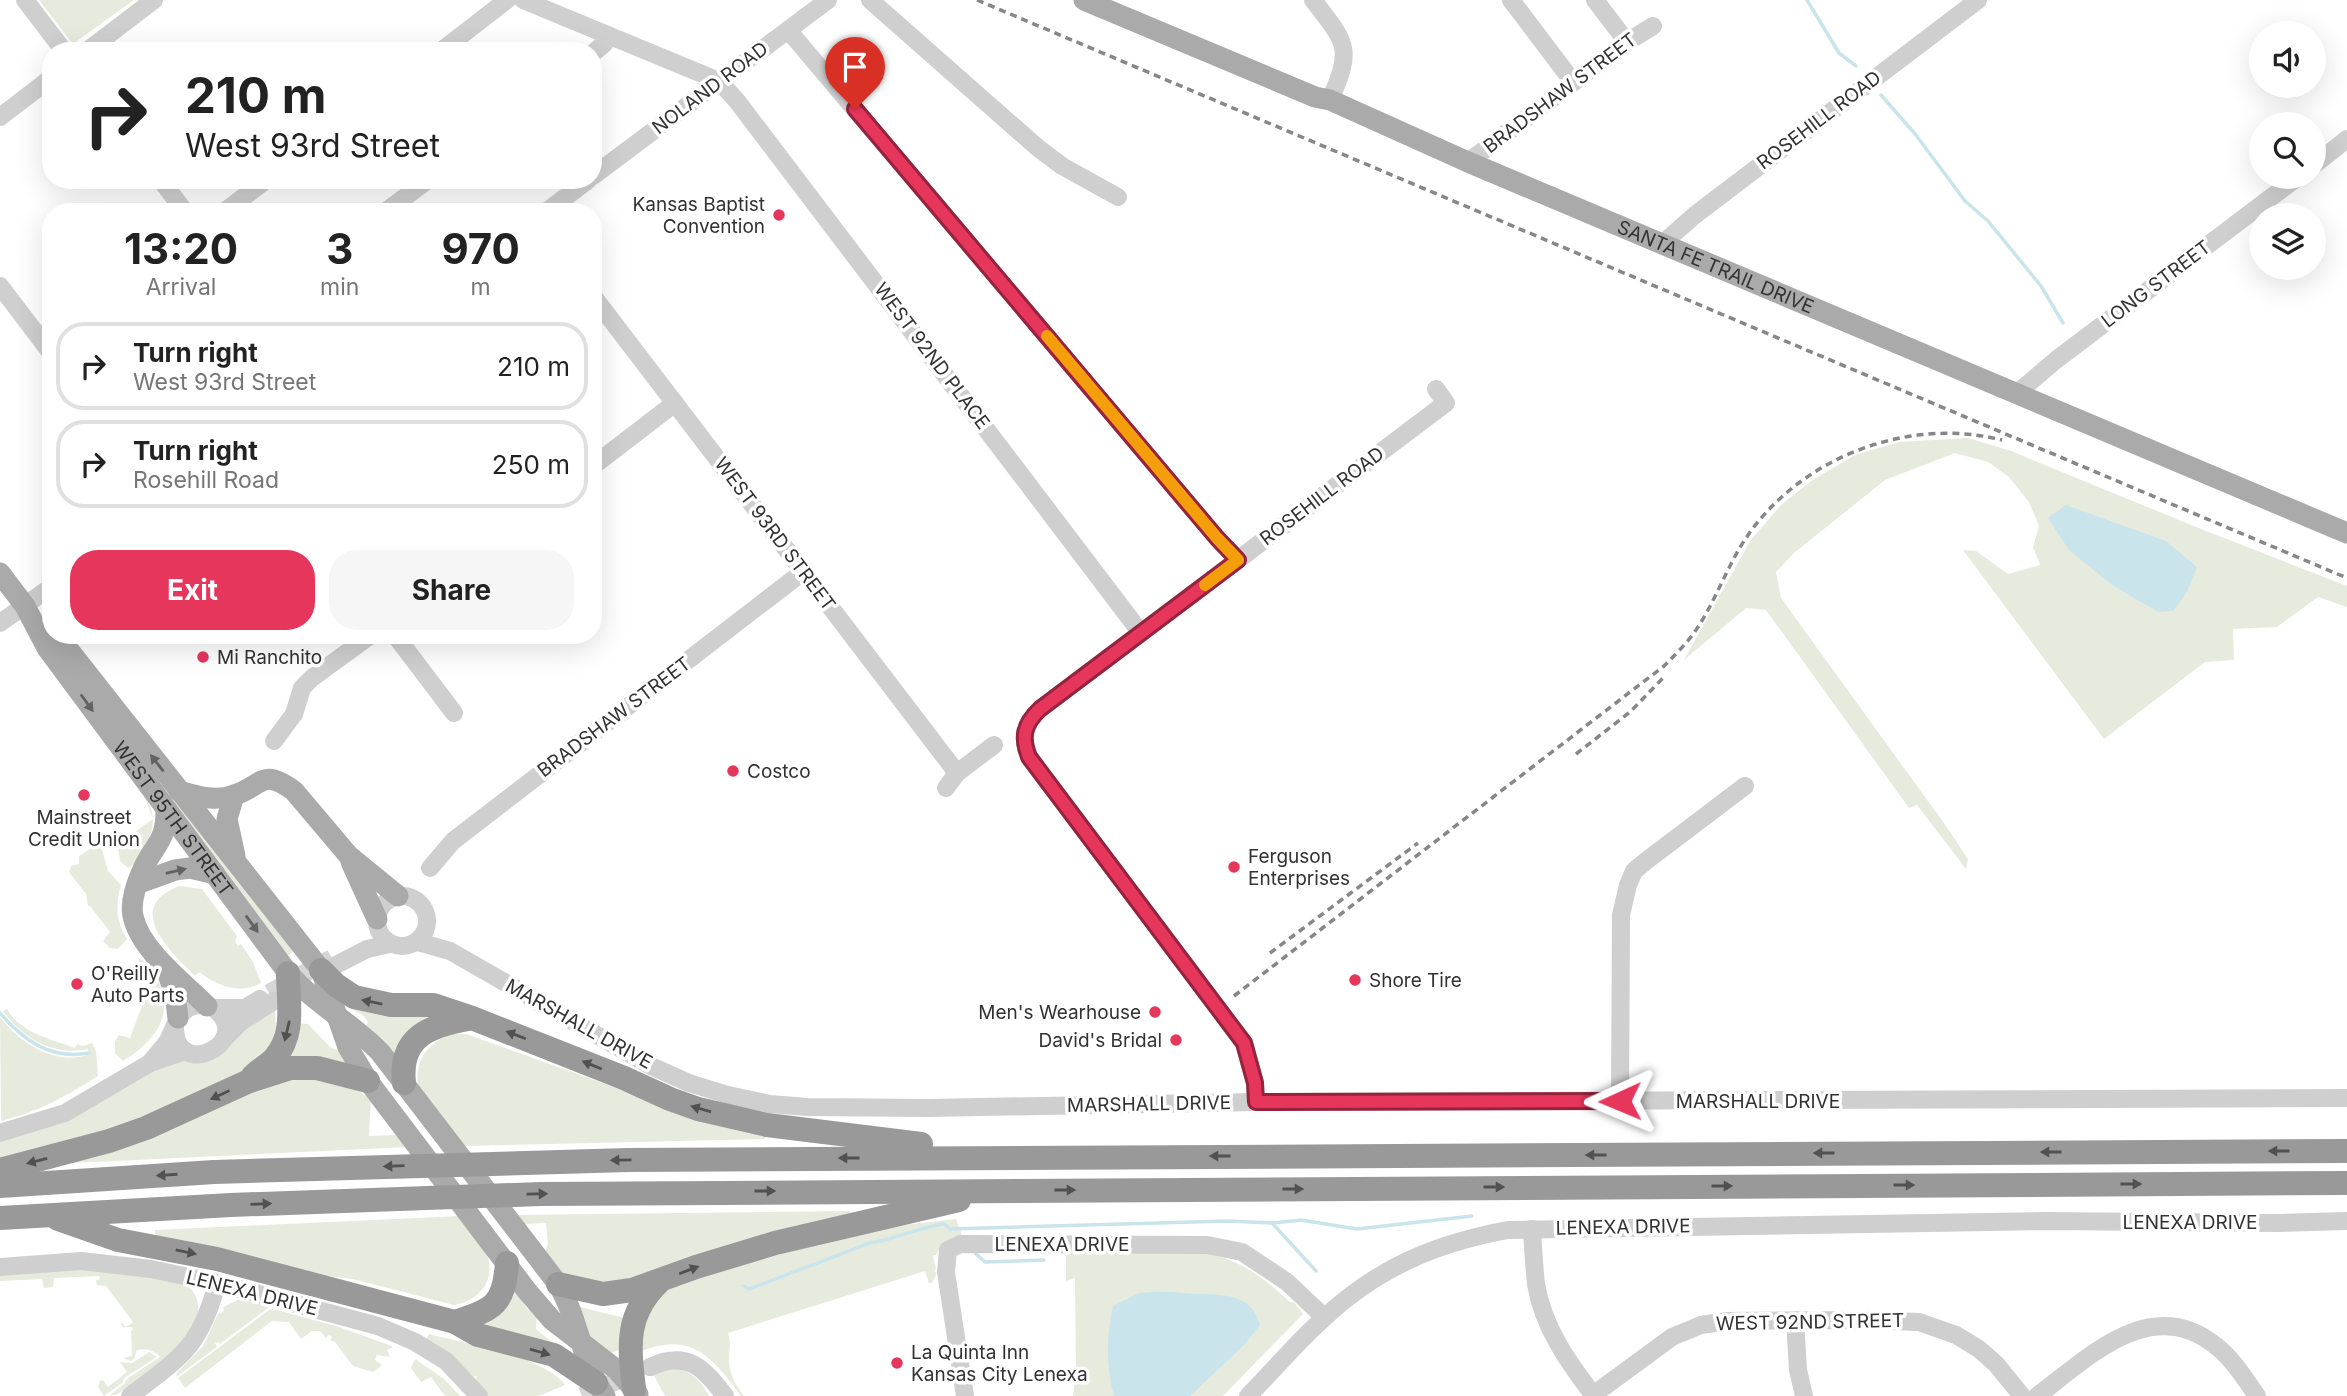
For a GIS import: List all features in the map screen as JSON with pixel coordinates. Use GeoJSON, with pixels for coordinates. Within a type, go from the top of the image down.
{"type":"FeatureCollection","features":[{"type":"Feature","properties":{"kind":"highway"},"geometry":{"type":"LineString","coordinates":[[329,964],[336,985],[361,1000],[391,1005],[433,1005],[624,1078],[670,1099],[738,1119],[823,1134],[1040,1157]]}},
{"type":"Feature","properties":{"kind":"highway"},"geometry":{"type":"LineString","coordinates":[[247,1082],[273,1060],[285,1041],[290,1020],[288,973]]}},
{"type":"Feature","properties":{"kind":"highway"},"geometry":{"type":"LineString","coordinates":[[410,1091],[403,1070],[411,1046],[438,1024],[472,1018]]}},
{"type":"Feature","properties":{"kind":"highway"},"geometry":{"type":"LineString","coordinates":[[0,1170],[74,1152],[133,1133],[247,1082],[290,1068],[331,1070],[374,1090]]}},
{"type":"Feature","properties":{"kind":"highway"},"geometry":{"type":"LineString","coordinates":[[0,1185],[214,1172],[628,1160],[2347,1151]]}},
{"type":"Feature","properties":{"kind":"highway"},"geometry":{"type":"LineString","coordinates":[[0,1218],[231,1205],[540,1194],[2347,1183]]}},
{"type":"Feature","properties":{"kind":"highway"},"geometry":{"type":"LineString","coordinates":[[558,1284],[591,1292],[615,1293],[775,1243],[997,1191]]}},
{"type":"Feature","properties":{"kind":"highway"},"geometry":{"type":"LineString","coordinates":[[46,1215],[118,1240],[217,1259],[455,1322],[478,1335],[554,1355],[600,1390]]}},
{"type":"Feature","properties":{"kind":"highway"},"geometry":{"type":"LineString","coordinates":[[455,1322],[480,1313],[498,1300],[505,1286],[504,1260]]}},
{"type":"Feature","properties":{"kind":"highway"},"geometry":{"type":"LineString","coordinates":[[637,1392],[631,1332],[641,1302],[660,1281]]}},
{"type":"Feature","properties":{"kind":"main road","name":"SANTA FE TRAIL DRIVE"},"geometry":{"type":"LineString","coordinates":[[1084,0],[1315,97],[1330,100],[1468,162],[2347,533]]}},
{"type":"Feature","properties":{"kind":"main road","name":"WEST 95TH STREET"},"geometry":{"type":"LineString","coordinates":[[0,573],[25,606],[42,638]]}},
{"type":"Feature","properties":{"kind":"main road","name":"WEST 95TH STREET"},"geometry":{"type":"LineString","coordinates":[[25,606],[42,622]]}},
{"type":"Feature","properties":{"kind":"main road","name":"WEST 95TH STREET"},"geometry":{"type":"LineString","coordinates":[[45,644],[288,973],[304,992],[371,1042],[558,1284],[569,1303],[600,1390]]}},
{"type":"Feature","properties":{"kind":"main road","name":"WEST 95TH STREET"},"geometry":{"type":"LineString","coordinates":[[64,644],[239,868],[329,964],[337,1016],[348,1047],[374,1090],[504,1260],[552,1320],[617,1370],[637,1392]]}},
{"type":"Feature","properties":{"kind":"main road"},"geometry":{"type":"LineString","coordinates":[[179,791],[206,799],[234,795],[256,782],[268,779],[283,782],[294,791],[349,856],[398,896]]}},
{"type":"Feature","properties":{"kind":"main road"},"geometry":{"type":"LineString","coordinates":[[234,795],[226,819],[239,868]]}},
{"type":"Feature","properties":{"kind":"main road"},"geometry":{"type":"LineString","coordinates":[[166,811],[166,827],[161,842],[143,869],[133,896],[132,914],[139,933],[164,964],[210,1007]]}},
{"type":"Feature","properties":{"kind":"main road"},"geometry":{"type":"LineString","coordinates":[[349,856],[377,922]]}},
{"type":"Feature","properties":{"kind":"main road"},"geometry":{"type":"LineString","coordinates":[[139,883],[183,869],[193,868],[215,874]]}},
{"type":"Feature","properties":{"kind":"main road"},"geometry":{"type":"LineString","coordinates":[[164,964],[175,994],[177,1021]]}},
{"type":"Feature","properties":{"kind":"street"},"geometry":{"type":"LineString","coordinates":[[25,0],[57,42]]}},
{"type":"Feature","properties":{"kind":"street"},"geometry":{"type":"LineString","coordinates":[[99,42],[154,0]]}},
{"type":"Feature","properties":{"kind":"street"},"geometry":{"type":"LineString","coordinates":[[453,42],[507,0]]}},
{"type":"Feature","properties":{"kind":"street"},"geometry":{"type":"LineString","coordinates":[[523,0],[719,80]]}},
{"type":"Feature","properties":{"kind":"street","name":"NOLAND ROAD"},"geometry":{"type":"LineString","coordinates":[[602,169],[828,0]]}},
{"type":"Feature","properties":{"kind":"street"},"geometry":{"type":"LineString","coordinates":[[870,0],[1038,148],[1062,166],[1118,197]]}},
{"type":"Feature","properties":{"kind":"street"},"geometry":{"type":"LineString","coordinates":[[1313,0],[1337,31],[1342,43],[1343,71],[1330,100]]}},
{"type":"Feature","properties":{"kind":"street"},"geometry":{"type":"LineString","coordinates":[[1511,0],[1573,82]]}},
{"type":"Feature","properties":{"kind":"street"},"geometry":{"type":"LineString","coordinates":[[1595,0],[1627,42]]}},
{"type":"Feature","properties":{"kind":"street","name":"ROSEHILL ROAD"},"geometry":{"type":"LineString","coordinates":[[1662,244],[1703,209],[1978,0]]}},
{"type":"Feature","properties":{"kind":"street","name":"BRADSHAW STREET"},"geometry":{"type":"LineString","coordinates":[[1468,162],[1627,42],[1653,26]]}},
{"type":"Feature","properties":{"kind":"street"},"geometry":{"type":"LineString","coordinates":[[788,30],[1238,560]]}},
{"type":"Feature","properties":{"kind":"street"},"geometry":{"type":"LineString","coordinates":[[602,46],[608,35]]}},
{"type":"Feature","properties":{"kind":"street","name":"WEST 92ND PLACE"},"geometry":{"type":"LineString","coordinates":[[719,80],[966,400],[1141,633]]}},
{"type":"Feature","properties":{"kind":"street"},"geometry":{"type":"LineString","coordinates":[[0,117],[42,86]]}},
{"type":"Feature","properties":{"kind":"street"},"geometry":{"type":"LineString","coordinates":[[2326,156],[2347,139]]}},
{"type":"Feature","properties":{"kind":"street"},"geometry":{"type":"LineString","coordinates":[[236,203],[254,189]]}},
{"type":"Feature","properties":{"kind":"street"},"geometry":{"type":"LineString","coordinates":[[397,203],[416,189]]}},
{"type":"Feature","properties":{"kind":"street"},"geometry":{"type":"LineString","coordinates":[[558,203],[576,189]]}},
{"type":"Feature","properties":{"kind":"street","name":"LONG STREET"},"geometry":{"type":"LineString","coordinates":[[2016,394],[2056,360],[2282,189]]}},
{"type":"Feature","properties":{"kind":"street"},"geometry":{"type":"LineString","coordinates":[[0,286],[42,341]]}},
{"type":"Feature","properties":{"kind":"street","name":"WEST 93RD STREET"},"geometry":{"type":"LineString","coordinates":[[602,308],[957,773]]}},
{"type":"Feature","properties":{"kind":"street","name":"ROSEHILL ROAD"},"geometry":{"type":"LineString","coordinates":[[1256,1102],[1255,1083],[1244,1043],[1029,757],[1024,744],[1024,732],[1029,719],[1040,709],[1447,403],[1436,390]]}},
{"type":"Feature","properties":{"kind":"street"},"geometry":{"type":"LineString","coordinates":[[602,459],[675,403]]}},
{"type":"Feature","properties":{"kind":"street","name":"BRADSHAW STREET"},"geometry":{"type":"LineString","coordinates":[[430,868],[453,841],[804,571]]}},
{"type":"Feature","properties":{"kind":"street"},"geometry":{"type":"LineString","coordinates":[[0,623],[42,594]]}},
{"type":"Feature","properties":{"kind":"street"},"geometry":{"type":"LineString","coordinates":[[274,741],[294,714],[303,688],[312,678],[359,644]]}},
{"type":"Feature","properties":{"kind":"street"},"geometry":{"type":"LineString","coordinates":[[403,644],[454,713]]}},
{"type":"Feature","properties":{"kind":"street"},"geometry":{"type":"LineString","coordinates":[[946,788],[957,773],[993,745]]}},
{"type":"Feature","properties":{"kind":"street"},"geometry":{"type":"LineString","coordinates":[[1620,1101],[1621,915],[1628,885],[1634,872],[1646,861],[1745,786]]}},
{"type":"Feature","properties":{"kind":"street"},"geometry":{"type":"LineString","coordinates":[[398,896],[406,896],[421,904],[428,919],[424,935],[418,942],[404,947],[390,944],[360,951],[329,964],[364,937],[377,922],[383,904],[398,896]]}},
{"type":"Feature","properties":{"kind":"street","name":"MARSHALL DRIVE"},"geometry":{"type":"LineString","coordinates":[[428,919],[450,951]]}},
{"type":"Feature","properties":{"kind":"street"},"geometry":{"type":"LineString","coordinates":[[377,922],[379,933],[390,944]]}},
{"type":"Feature","properties":{"kind":"street","name":"MARSHALL DRIVE"},"geometry":{"type":"LineString","coordinates":[[418,942],[450,951],[651,1066],[689,1083],[770,1104],[828,1108],[929,1108],[1256,1102],[2347,1098]]}},
{"type":"Feature","properties":{"kind":"street"},"geometry":{"type":"LineString","coordinates":[[0,1133],[65,1113],[150,1063],[186,1051],[200,1055],[215,1051],[241,1022],[272,997],[245,1008],[191,1007],[177,1021],[168,1041],[150,1063]]}},
{"type":"Feature","properties":{"kind":"street"},"geometry":{"type":"LineString","coordinates":[[210,1007],[224,1022],[224,1039]]}},
{"type":"Feature","properties":{"kind":"street"},"geometry":{"type":"LineString","coordinates":[[177,1021],[177,1040],[186,1051]]}},
{"type":"Feature","properties":{"kind":"street","name":"LENEXA DRIVE"},"geometry":{"type":"LineString","coordinates":[[965,1396],[946,1272],[948,1250],[960,1244],[1207,1245],[1242,1252],[1287,1282],[1324,1317],[1404,1260],[1468,1237],[1508,1230],[2042,1221],[2347,1221]]}},
{"type":"Feature","properties":{"kind":"street"},"geometry":{"type":"LineString","coordinates":[[1532,1228],[1536,1285],[1544,1314],[1556,1342],[1593,1396]]}},
{"type":"Feature","properties":{"kind":"street","name":"LENEXA DRIVE"},"geometry":{"type":"LineString","coordinates":[[0,1267],[81,1261],[151,1269],[217,1283],[378,1326],[415,1342],[446,1361],[479,1396]]}},
{"type":"Feature","properties":{"kind":"street"},"geometry":{"type":"LineString","coordinates":[[130,1396],[180,1357],[192,1344],[207,1316],[217,1283]]}},
{"type":"Feature","properties":{"kind":"street"},"geometry":{"type":"LineString","coordinates":[[1248,1396],[1324,1317]]}},
{"type":"Feature","properties":{"kind":"street"},"geometry":{"type":"LineString","coordinates":[[1795,1320],[1798,1370],[1804,1396]]}},
{"type":"Feature","properties":{"kind":"street","name":"WEST 92ND STREET"},"geometry":{"type":"LineString","coordinates":[[1593,1396],[1672,1337],[1691,1328],[1727,1321],[1795,1320],[1906,1320],[1932,1325],[1979,1349],[1996,1364],[2022,1396]]}},
{"type":"Feature","properties":{"kind":"street"},"geometry":{"type":"LineString","coordinates":[[2037,1396],[2114,1339],[2133,1330],[2153,1326],[2174,1327],[2216,1346],[2257,1396]]}},
{"type":"Feature","properties":{"kind":"street"},"geometry":{"type":"LineString","coordinates":[[650,1367],[664,1361],[698,1364],[725,1396]]}},
{"type":"Feature","properties":{"kind":"shaded area"},"geometry":{"type":"Polygon","coordinates":[[[39,0],[134,0],[75,42],[71,42],[39,0]]]}},
{"type":"Feature","properties":{"kind":"shaded area"},"geometry":{"type":"Polygon","coordinates":[[[1968,438],[2011,451],[2347,586],[2347,607],[2318,597],[2277,627],[2233,629],[2234,660],[2205,662],[2104,739],[1963,550],[1976,551],[2008,574],[2040,565],[2033,547],[2039,526],[2029,502],[2009,477],[1988,462],[1955,453],[1885,480],[1794,553],[1776,572],[1781,598],[1946,826],[1968,859],[1966,869],[1917,805],[1909,808],[1766,610],[1746,608],[1684,660],[1750,541],[1781,505],[1811,481],[1855,455],[1899,442],[1968,438]]]}},
{"type":"Feature","properties":{"kind":"shaded area"},"geometry":{"type":"Polygon","coordinates":[[[108,716],[296,950],[284,958],[108,716]]]}},
{"type":"Feature","properties":{"kind":"shaded area"},"geometry":{"type":"Polygon","coordinates":[[[153,819],[152,830],[143,851],[137,861],[128,868],[120,861],[116,834],[120,833],[125,839],[153,819]]]}},
{"type":"Feature","properties":{"kind":"shaded area"},"geometry":{"type":"Polygon","coordinates":[[[95,846],[101,846],[108,871],[121,885],[118,913],[127,939],[118,949],[110,948],[103,941],[110,932],[88,906],[86,894],[69,872],[71,866],[79,864],[79,856],[95,846]]]}},
{"type":"Feature","properties":{"kind":"shaded area"},"geometry":{"type":"Polygon","coordinates":[[[179,886],[202,889],[237,936],[235,941],[238,946],[241,944],[253,962],[261,983],[245,988],[221,985],[199,972],[195,976],[174,954],[157,930],[153,918],[154,906],[163,895],[179,886]]]}},
{"type":"Feature","properties":{"kind":"shaded area"},"geometry":{"type":"Polygon","coordinates":[[[138,958],[148,967],[161,987],[164,1012],[154,1034],[123,1061],[115,1053],[115,1042],[119,1035],[130,1038],[152,979],[142,974],[138,958]]]}},
{"type":"Feature","properties":{"kind":"shaded area"},"geometry":{"type":"Polygon","coordinates":[[[275,1006],[276,1027],[271,1045],[258,1064],[117,1127],[0,1159],[0,1140],[154,1067],[232,1038],[275,1006]]]}},
{"type":"Feature","properties":{"kind":"shaded area"},"geometry":{"type":"Polygon","coordinates":[[[350,1008],[429,1012],[430,1018],[396,1056],[366,1026],[368,1022],[363,1015],[350,1008]]]}},
{"type":"Feature","properties":{"kind":"shaded area"},"geometry":{"type":"Polygon","coordinates":[[[7,1009],[28,1030],[46,1038],[75,1048],[77,1044],[83,1046],[92,1043],[96,1051],[98,1076],[52,1103],[1,1121],[0,1017],[17,1036],[52,1055],[77,1057],[89,1054],[88,1049],[62,1050],[40,1043],[11,1021],[3,1011],[7,1009]]]}},
{"type":"Feature","properties":{"kind":"shaded area"},"geometry":{"type":"Polygon","coordinates":[[[296,1023],[308,1024],[331,1048],[341,1051],[347,1064],[299,1062],[285,1053],[296,1023]]]}},
{"type":"Feature","properties":{"kind":"shaded area"},"geometry":{"type":"Polygon","coordinates":[[[451,1034],[466,1034],[680,1111],[765,1133],[765,1139],[464,1146],[418,1085],[419,1067],[425,1053],[436,1042],[451,1034]]]}},
{"type":"Feature","properties":{"kind":"shaded area"},"geometry":{"type":"Polygon","coordinates":[[[290,1074],[358,1090],[371,1100],[369,1136],[398,1135],[408,1147],[73,1163],[73,1159],[290,1074]]]}},
{"type":"Feature","properties":{"kind":"shaded area"},"geometry":{"type":"Polygon","coordinates":[[[850,1211],[850,1217],[611,1287],[563,1273],[544,1254],[548,1244],[546,1223],[522,1224],[515,1215],[850,1211]]]}},
{"type":"Feature","properties":{"kind":"shaded area"},"geometry":{"type":"Polygon","coordinates":[[[460,1216],[488,1258],[489,1275],[477,1295],[454,1305],[353,1279],[319,1275],[156,1237],[155,1230],[460,1216]]]}},
{"type":"Feature","properties":{"kind":"shaded area"},"geometry":{"type":"Polygon","coordinates":[[[956,1219],[962,1235],[946,1242],[936,1255],[933,1255],[936,1269],[934,1271],[937,1273],[932,1283],[929,1283],[925,1271],[728,1333],[731,1372],[744,1396],[741,1396],[711,1360],[700,1352],[675,1344],[642,1351],[646,1311],[666,1288],[734,1263],[903,1225],[956,1219]]]}},
{"type":"Feature","properties":{"kind":"shaded area"},"geometry":{"type":"Polygon","coordinates":[[[1069,1249],[1206,1253],[1219,1256],[1262,1278],[1290,1302],[1294,1302],[1303,1314],[1223,1396],[1073,1396],[1076,1370],[1075,1278],[1066,1281],[1066,1257],[1069,1249]]]}},
{"type":"Feature","properties":{"kind":"shaded area"},"geometry":{"type":"Polygon","coordinates":[[[68,1268],[162,1278],[175,1282],[188,1287],[194,1293],[198,1303],[197,1316],[182,1342],[169,1355],[118,1394],[109,1396],[127,1379],[160,1357],[152,1351],[142,1349],[136,1351],[135,1358],[131,1361],[122,1358],[132,1356],[133,1330],[132,1327],[126,1327],[133,1322],[106,1286],[97,1285],[99,1276],[54,1278],[53,1287],[44,1288],[42,1279],[0,1281],[0,1270],[68,1268]]]}},
{"type":"Feature","properties":{"kind":"shaded area"},"geometry":{"type":"Polygon","coordinates":[[[515,1291],[528,1310],[537,1316],[536,1329],[553,1343],[483,1324],[503,1311],[515,1291]]]}},
{"type":"Feature","properties":{"kind":"shaded area"},"geometry":{"type":"Polygon","coordinates":[[[240,1299],[268,1308],[220,1344],[215,1343],[217,1347],[176,1377],[203,1346],[218,1314],[224,1311],[223,1307],[240,1299]]]}},
{"type":"Feature","properties":{"kind":"shaded area"},"geometry":{"type":"Polygon","coordinates":[[[580,1307],[625,1318],[623,1348],[611,1353],[589,1338],[580,1307]]]}},
{"type":"Feature","properties":{"kind":"shaded area"},"geometry":{"type":"Polygon","coordinates":[[[273,1309],[336,1326],[389,1345],[393,1347],[387,1350],[390,1357],[377,1355],[375,1360],[382,1365],[373,1372],[353,1366],[335,1342],[330,1340],[332,1337],[329,1335],[326,1338],[320,1331],[312,1331],[301,1339],[289,1322],[272,1321],[185,1388],[178,1378],[273,1309]]]}},
{"type":"Feature","properties":{"kind":"shaded area"},"geometry":{"type":"Polygon","coordinates":[[[429,1334],[523,1359],[541,1366],[565,1385],[539,1396],[487,1396],[475,1380],[477,1376],[472,1377],[426,1340],[429,1334]]]}},
{"type":"Feature","properties":{"kind":"shaded area"},"geometry":{"type":"Polygon","coordinates":[[[149,1352],[157,1357],[124,1378],[123,1382],[104,1396],[98,1387],[100,1381],[103,1380],[108,1387],[127,1372],[120,1362],[132,1363],[149,1352]]]}},
{"type":"Feature","properties":{"kind":"shaded area"},"geometry":{"type":"Polygon","coordinates":[[[415,1359],[444,1379],[460,1396],[445,1396],[431,1377],[421,1382],[411,1368],[415,1359]]]}},
{"type":"Feature","properties":{"kind":"shaded area"},"geometry":{"type":"Polygon","coordinates":[[[673,1367],[694,1377],[709,1396],[665,1396],[652,1372],[673,1370],[673,1367]]]}},
{"type":"Feature","properties":{"kind":"water"},"geometry":{"type":"Polygon","coordinates":[[[2066,505],[2166,541],[2197,567],[2187,592],[2173,611],[2158,612],[2112,585],[2069,550],[2048,518],[2066,505]]]}},
{"type":"Feature","properties":{"kind":"water"},"geometry":{"type":"Polygon","coordinates":[[[1139,1293],[1216,1294],[1235,1298],[1251,1307],[1260,1325],[1243,1346],[1190,1396],[1114,1396],[1108,1351],[1113,1306],[1139,1293]]]}},
{"type":"Feature","properties":{"kind":"waterway"},"geometry":{"type":"LineString","coordinates":[[1807,0],[1839,53],[1856,66]]}},
{"type":"Feature","properties":{"kind":"waterway"},"geometry":{"type":"LineString","coordinates":[[1881,95],[1916,135],[1965,201],[1988,221],[2041,286],[2063,323]]}},
{"type":"Feature","properties":{"kind":"waterway"},"geometry":{"type":"LineString","coordinates":[[0,1013],[29,1040],[50,1051],[62,1054],[89,1053]]}},
{"type":"Feature","properties":{"kind":"waterway"},"geometry":{"type":"LineString","coordinates":[[1273,1223],[1301,1220],[1357,1229],[1472,1216]]}},
{"type":"Feature","properties":{"kind":"waterway"},"geometry":{"type":"LineString","coordinates":[[743,1286],[749,1289],[870,1243],[944,1224],[950,1229],[1228,1221],[1272,1223],[1316,1271]]}},
{"type":"Feature","properties":{"kind":"waterway"},"geometry":{"type":"LineString","coordinates":[[976,1254],[985,1262],[1044,1260]]}},
{"type":"Feature","properties":{"kind":"tunnel"},"geometry":{"type":"LineString","coordinates":[[269,993],[332,958]]}},
{"type":"Feature","properties":{"kind":"tunnel"},"geometry":{"type":"LineString","coordinates":[[582,1396],[633,1374]]}},
{"type":"Feature","properties":{"kind":"railway"},"geometry":{"type":"LineString","coordinates":[[977,0],[2347,578]]}},
{"type":"Feature","properties":{"kind":"railway"},"geometry":{"type":"LineString","coordinates":[[1234,996],[1664,666],[1696,630],[1744,541],[1767,512],[1794,487],[1824,466],[1858,450],[1893,440],[1929,434],[1966,434],[2002,440]]}},
{"type":"Feature","properties":{"kind":"railway"},"geometry":{"type":"LineString","coordinates":[[1576,754],[1630,712],[1664,677]]}},
{"type":"Feature","properties":{"kind":"railway"},"geometry":{"type":"LineString","coordinates":[[1270,953],[1418,843]]}},
{"type":"Feature","properties":{"kind":"slow traffic"},"geometry":{"type":"LineString","coordinates":[[1047,336],[1238,560],[1205,585]]}},
{"type":"Feature","properties":{"kind":"place","name":"Kansas Baptist Convention"},"geometry":{"type":"Point","coordinates":[779,215]}},
{"type":"Feature","properties":{"kind":"place","name":"Mi Ranchito"},"geometry":{"type":"Point","coordinates":[203,657]}},
{"type":"Feature","properties":{"kind":"place","name":"Costco"},"geometry":{"type":"Point","coordinates":[733,771]}},
{"type":"Feature","properties":{"kind":"place","name":"Mainstreet Credit Union"},"geometry":{"type":"Point","coordinates":[84,795]}},
{"type":"Feature","properties":{"kind":"place","name":"Ferguson Enterprises"},"geometry":{"type":"Point","coordinates":[1234,867]}},
{"type":"Feature","properties":{"kind":"place","name":"Shore Tire"},"geometry":{"type":"Point","coordinates":[1355,980]}},
{"type":"Feature","properties":{"kind":"place","name":"O'Reilly Auto Parts"},"geometry":{"type":"Point","coordinates":[77,984]}},
{"type":"Feature","properties":{"kind":"place","name":"Men's Wearhouse"},"geometry":{"type":"Point","coordinates":[1155,1012]}},
{"type":"Feature","properties":{"kind":"place","name":"David's Bridal"},"geometry":{"type":"Point","coordinates":[1176,1040]}},
{"type":"Feature","properties":{"kind":"place","name":"La Quinta Inn Kansas City Lenexa"},"geometry":{"type":"Point","coordinates":[897,1363]}},
{"type":"Feature","properties":{"kind":"route"},"geometry":{"type":"LineString","coordinates":[[855,109],[1238,560],[1040,709],[1029,719],[1024,732],[1024,744],[1029,757],[1244,1043],[1255,1083],[1256,1102],[1620,1101]]}}]}
